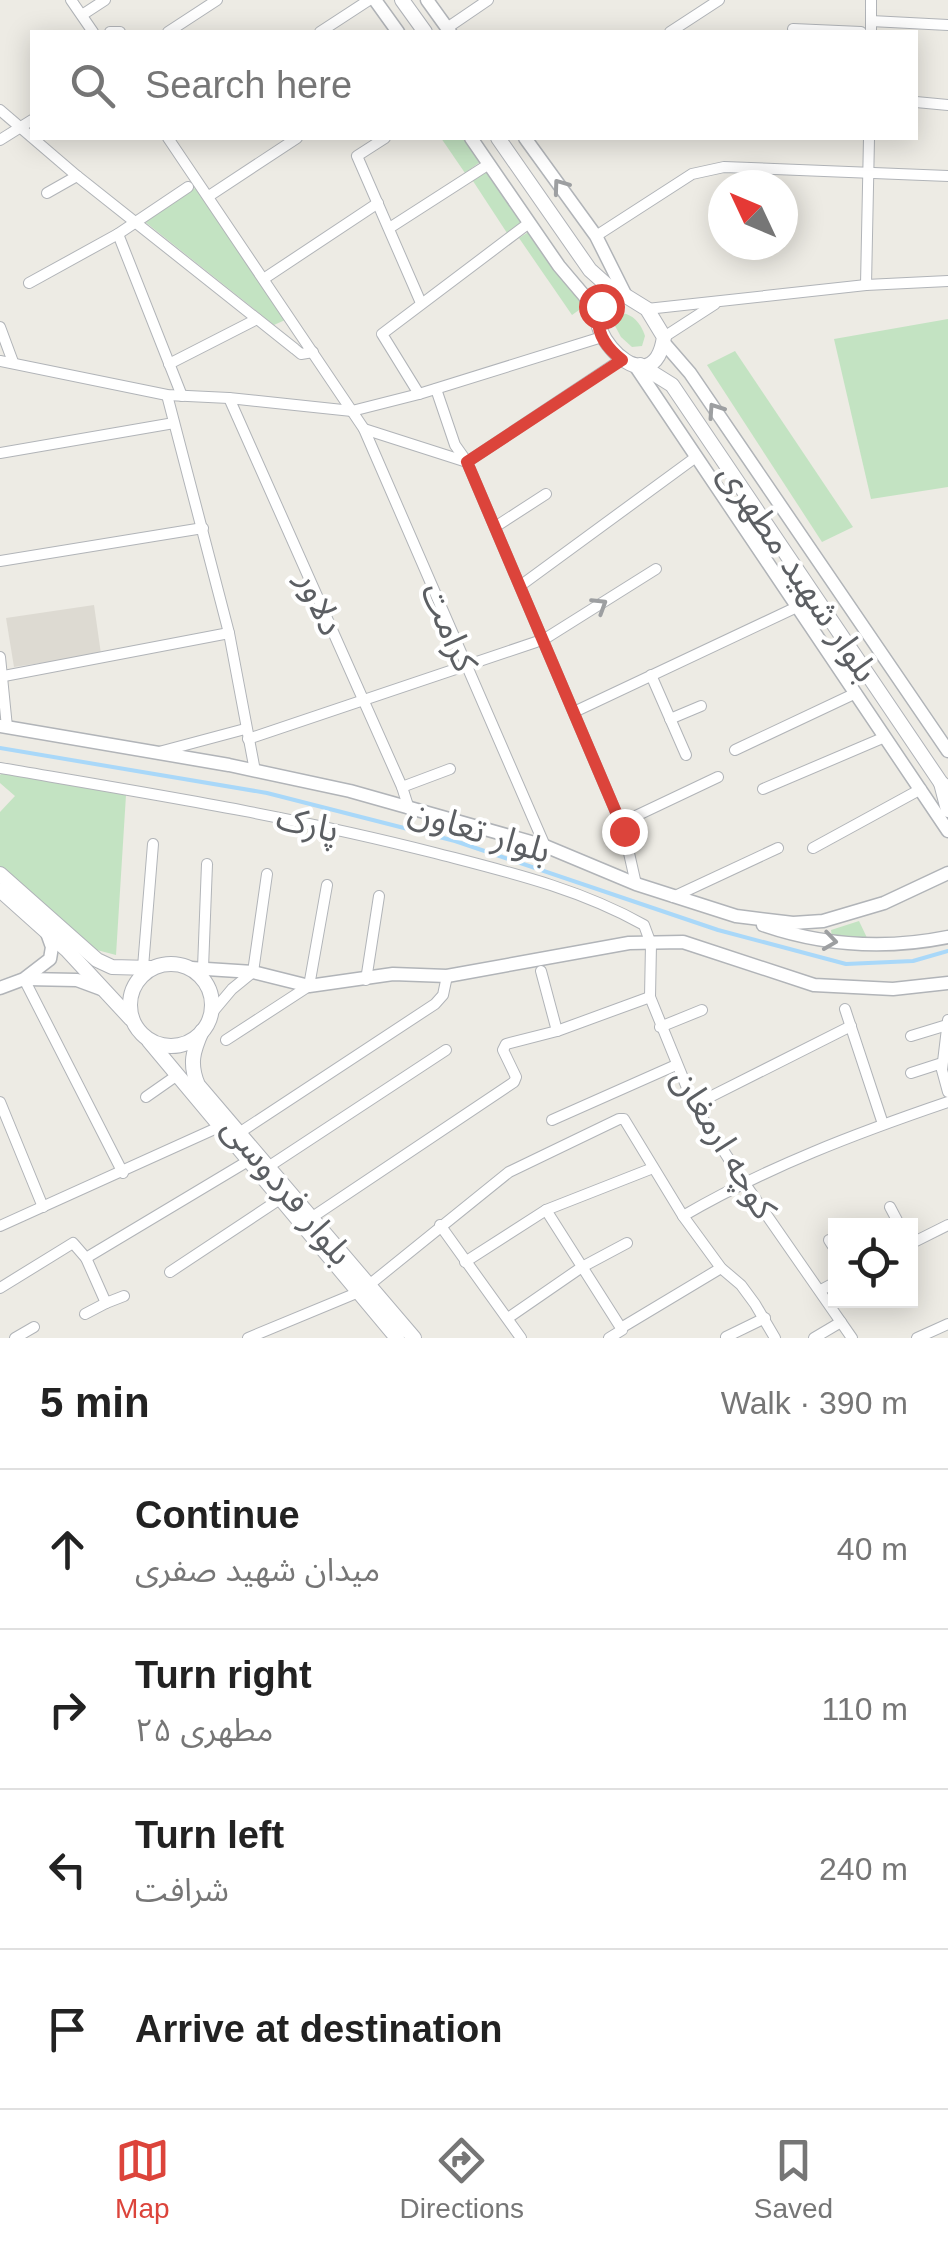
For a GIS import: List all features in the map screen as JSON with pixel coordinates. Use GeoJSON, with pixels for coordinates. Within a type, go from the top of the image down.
{"type":"FeatureCollection","features":[{"type":"Feature","properties":{"kind":"main road"},"geometry":{"type":"LineString","coordinates":[[402,0],[424,30]]}},
{"type":"Feature","properties":{"kind":"main road"},"geometry":{"type":"LineString","coordinates":[[499,140],[590,270],[622,296],[647,308],[663,342],[672,385]]}},
{"type":"Feature","properties":{"kind":"main road"},"geometry":{"type":"LineString","coordinates":[[590,270],[602,336],[632,363],[653,360],[663,342]]}},
{"type":"Feature","properties":{"kind":"main road"},"geometry":{"type":"LineString","coordinates":[[600,309],[622,296]]}},
{"type":"Feature","properties":{"kind":"main road","name":"بلوار شهید مطهری"},"geometry":{"type":"LineString","coordinates":[[632,363],[672,385],[944,786],[948,810]]}},
{"type":"Feature","properties":{"kind":"main road"},"geometry":{"type":"LineString","coordinates":[[0,874],[97,960],[112,968],[178,964],[197,968],[208,987],[211,1014],[202,1032],[172,1046],[149,1040],[105,990],[0,890]]}},
{"type":"Feature","properties":{"kind":"main road"},"geometry":{"type":"LineString","coordinates":[[132,1021],[130,997],[147,968]]}},
{"type":"Feature","properties":{"kind":"main road","name":"بلوار فردوسی"},"geometry":{"type":"LineString","coordinates":[[202,1032],[192,1054],[192,1072],[198,1085],[311,1218],[397,1338]]}},
{"type":"Feature","properties":{"kind":"main road","name":"بلوار فردوسی"},"geometry":{"type":"LineString","coordinates":[[149,1040],[280,1200],[414,1338]]}},
{"type":"Feature","properties":{"kind":"street"},"geometry":{"type":"LineString","coordinates":[[71,0],[93,30]]}},
{"type":"Feature","properties":{"kind":"street"},"geometry":{"type":"LineString","coordinates":[[82,15],[105,0]]}},
{"type":"Feature","properties":{"kind":"street"},"geometry":{"type":"LineString","coordinates":[[171,30],[217,0]]}},
{"type":"Feature","properties":{"kind":"street"},"geometry":{"type":"LineString","coordinates":[[323,30],[372,0],[396,30]]}},
{"type":"Feature","properties":{"kind":"street"},"geometry":{"type":"LineString","coordinates":[[428,0],[448,30],[488,0]]}},
{"type":"Feature","properties":{"kind":"street"},"geometry":{"type":"LineString","coordinates":[[673,30],[719,0]]}},
{"type":"Feature","properties":{"kind":"street"},"geometry":{"type":"LineString","coordinates":[[871,0],[871,27],[948,25]]}},
{"type":"Feature","properties":{"kind":"street"},"geometry":{"type":"LineString","coordinates":[[793,28],[827,30]]}},
{"type":"Feature","properties":{"kind":"street"},"geometry":{"type":"LineString","coordinates":[[918,102],[948,104]]}},
{"type":"Feature","properties":{"kind":"street"},"geometry":{"type":"LineString","coordinates":[[0,110],[30,138]]}},
{"type":"Feature","properties":{"kind":"street"},"geometry":{"type":"LineString","coordinates":[[0,140],[30,121]]}},
{"type":"Feature","properties":{"kind":"street"},"geometry":{"type":"LineString","coordinates":[[33,140],[302,354],[312,352]]}},
{"type":"Feature","properties":{"kind":"street","name":"کرامت"},"geometry":{"type":"LineString","coordinates":[[169,140],[364,429],[544,846]]}},
{"type":"Feature","properties":{"kind":"street"},"geometry":{"type":"LineString","coordinates":[[209,196],[294,140]]}},
{"type":"Feature","properties":{"kind":"street"},"geometry":{"type":"LineString","coordinates":[[383,140],[357,156],[421,303]]}},
{"type":"Feature","properties":{"kind":"street"},"geometry":{"type":"LineString","coordinates":[[471,140],[559,266],[600,309]]}},
{"type":"Feature","properties":{"kind":"street"},"geometry":{"type":"LineString","coordinates":[[527,140],[596,236],[622,296]]}},
{"type":"Feature","properties":{"kind":"street"},"geometry":{"type":"LineString","coordinates":[[866,285],[869,140]]}},
{"type":"Feature","properties":{"kind":"street"},"geometry":{"type":"LineString","coordinates":[[391,227],[489,164]]}},
{"type":"Feature","properties":{"kind":"street"},"geometry":{"type":"LineString","coordinates":[[596,236],[692,174],[724,166],[948,176]]}},
{"type":"Feature","properties":{"kind":"street"},"geometry":{"type":"LineString","coordinates":[[47,193],[77,176]]}},
{"type":"Feature","properties":{"kind":"street"},"geometry":{"type":"LineString","coordinates":[[29,283],[138,222],[188,187]]}},
{"type":"Feature","properties":{"kind":"street"},"geometry":{"type":"LineString","coordinates":[[265,278],[378,204]]}},
{"type":"Feature","properties":{"kind":"street"},"geometry":{"type":"LineString","coordinates":[[419,394],[382,334],[530,223]]}},
{"type":"Feature","properties":{"kind":"street"},"geometry":{"type":"LineString","coordinates":[[118,234],[182,396]]}},
{"type":"Feature","properties":{"kind":"street"},"geometry":{"type":"LineString","coordinates":[[647,308],[716,304],[866,285],[948,281]]}},
{"type":"Feature","properties":{"kind":"street"},"geometry":{"type":"LineString","coordinates":[[716,304],[663,342],[690,373],[948,750]]}},
{"type":"Feature","properties":{"kind":"street"},"geometry":{"type":"LineString","coordinates":[[169,364],[258,319]]}},
{"type":"Feature","properties":{"kind":"street"},"geometry":{"type":"LineString","coordinates":[[0,327],[6,362],[167,395],[352,411],[602,336]]}},
{"type":"Feature","properties":{"kind":"street"},"geometry":{"type":"LineString","coordinates":[[364,429],[467,462],[632,363],[948,831]]}},
{"type":"Feature","properties":{"kind":"street"},"geometry":{"type":"LineString","coordinates":[[436,388],[455,446],[467,462],[539,641],[621,823],[636,884]]}},
{"type":"Feature","properties":{"kind":"street"},"geometry":{"type":"LineString","coordinates":[[167,395],[229,633],[255,770]]}},
{"type":"Feature","properties":{"kind":"street","name":"دلاور"},"geometry":{"type":"LineString","coordinates":[[230,398],[409,809]]}},
{"type":"Feature","properties":{"kind":"street"},"geometry":{"type":"LineString","coordinates":[[0,452],[174,423]]}},
{"type":"Feature","properties":{"kind":"street"},"geometry":{"type":"LineString","coordinates":[[520,586],[696,457]]}},
{"type":"Feature","properties":{"kind":"street"},"geometry":{"type":"LineString","coordinates":[[495,527],[546,494]]}},
{"type":"Feature","properties":{"kind":"street"},"geometry":{"type":"LineString","coordinates":[[0,561],[203,528]]}},
{"type":"Feature","properties":{"kind":"street"},"geometry":{"type":"LineString","coordinates":[[156,753],[246,734],[539,641],[656,570]]}},
{"type":"Feature","properties":{"kind":"street"},"geometry":{"type":"LineString","coordinates":[[574,712],[799,606]]}},
{"type":"Feature","properties":{"kind":"street"},"geometry":{"type":"LineString","coordinates":[[4,676],[229,633]]}},
{"type":"Feature","properties":{"kind":"street"},"geometry":{"type":"LineString","coordinates":[[0,657],[4,726]]}},
{"type":"Feature","properties":{"kind":"street"},"geometry":{"type":"LineString","coordinates":[[650,674],[686,755]]}},
{"type":"Feature","properties":{"kind":"street"},"geometry":{"type":"LineString","coordinates":[[735,750],[856,694]]}},
{"type":"Feature","properties":{"kind":"street"},"geometry":{"type":"LineString","coordinates":[[670,719],[701,706]]}},
{"type":"Feature","properties":{"kind":"street","name":"بلوار تعاون"},"geometry":{"type":"LineString","coordinates":[[4,726],[350,790],[544,846],[636,884],[736,916],[793,923],[823,921],[884,902],[948,873]]}},
{"type":"Feature","properties":{"kind":"street"},"geometry":{"type":"LineString","coordinates":[[764,788],[885,737]]}},
{"type":"Feature","properties":{"kind":"street","name":"پارک"},"geometry":{"type":"LineString","coordinates":[[0,768],[269,814],[516,874],[576,891],[611,906],[644,925],[651,944]]}},
{"type":"Feature","properties":{"kind":"street"},"geometry":{"type":"LineString","coordinates":[[402,787],[450,769]]}},
{"type":"Feature","properties":{"kind":"street"},"geometry":{"type":"LineString","coordinates":[[621,823],[718,777]]}},
{"type":"Feature","properties":{"kind":"street"},"geometry":{"type":"LineString","coordinates":[[813,848],[921,789]]}},
{"type":"Feature","properties":{"kind":"street"},"geometry":{"type":"LineString","coordinates":[[147,968],[153,844]]}},
{"type":"Feature","properties":{"kind":"street"},"geometry":{"type":"LineString","coordinates":[[672,897],[778,848]]}},
{"type":"Feature","properties":{"kind":"street"},"geometry":{"type":"LineString","coordinates":[[207,864],[197,968],[253,972],[309,986],[394,974],[447,976],[629,943],[683,942],[814,984],[892,989],[948,983]]}},
{"type":"Feature","properties":{"kind":"street"},"geometry":{"type":"LineString","coordinates":[[211,1014],[253,972],[267,874]]}},
{"type":"Feature","properties":{"kind":"street"},"geometry":{"type":"LineString","coordinates":[[226,1040],[309,986],[327,885]]}},
{"type":"Feature","properties":{"kind":"street"},"geometry":{"type":"LineString","coordinates":[[366,980],[380,896]]}},
{"type":"Feature","properties":{"kind":"street"},"geometry":{"type":"LineString","coordinates":[[736,916],[793,935],[838,943],[883,946],[948,937]]}},
{"type":"Feature","properties":{"kind":"street"},"geometry":{"type":"LineString","coordinates":[[0,988],[24,979],[50,959],[52,947],[47,933]]}},
{"type":"Feature","properties":{"kind":"street","name":"کوچه ارمغان"},"geometry":{"type":"LineString","coordinates":[[651,944],[650,997],[694,1105],[852,1338]]}},
{"type":"Feature","properties":{"kind":"street"},"geometry":{"type":"LineString","coordinates":[[541,971],[557,1030]]}},
{"type":"Feature","properties":{"kind":"street"},"geometry":{"type":"LineString","coordinates":[[240,1133],[435,1004],[447,976]]}},
{"type":"Feature","properties":{"kind":"street"},"geometry":{"type":"LineString","coordinates":[[24,979],[77,980],[105,990]]}},
{"type":"Feature","properties":{"kind":"street"},"geometry":{"type":"LineString","coordinates":[[24,979],[123,1173]]}},
{"type":"Feature","properties":{"kind":"street"},"geometry":{"type":"LineString","coordinates":[[311,1218],[514,1082],[516,1077],[503,1050],[506,1044],[650,997]]}},
{"type":"Feature","properties":{"kind":"street"},"geometry":{"type":"LineString","coordinates":[[660,1027],[702,1010]]}},
{"type":"Feature","properties":{"kind":"street"},"geometry":{"type":"LineString","coordinates":[[845,1010],[882,1124]]}},
{"type":"Feature","properties":{"kind":"street"},"geometry":{"type":"LineString","coordinates":[[911,1036],[948,1022],[942,1063],[948,1092]]}},
{"type":"Feature","properties":{"kind":"street"},"geometry":{"type":"LineString","coordinates":[[694,1105],[851,1026]]}},
{"type":"Feature","properties":{"kind":"street"},"geometry":{"type":"LineString","coordinates":[[268,1167],[446,1050]]}},
{"type":"Feature","properties":{"kind":"street"},"geometry":{"type":"LineString","coordinates":[[911,1073],[942,1063]]}},
{"type":"Feature","properties":{"kind":"street"},"geometry":{"type":"LineString","coordinates":[[552,1120],[676,1064]]}},
{"type":"Feature","properties":{"kind":"street"},"geometry":{"type":"LineString","coordinates":[[146,1097],[176,1076]]}},
{"type":"Feature","properties":{"kind":"street"},"geometry":{"type":"LineString","coordinates":[[0,1102],[43,1208]]}},
{"type":"Feature","properties":{"kind":"street"},"geometry":{"type":"LineString","coordinates":[[684,1216],[743,1181],[882,1124],[948,1102]]}},
{"type":"Feature","properties":{"kind":"street"},"geometry":{"type":"LineString","coordinates":[[248,1338],[364,1289],[509,1172],[619,1118],[624,1119],[721,1268],[741,1285],[776,1338]]}},
{"type":"Feature","properties":{"kind":"street"},"geometry":{"type":"LineString","coordinates":[[0,1226],[219,1127]]}},
{"type":"Feature","properties":{"kind":"street"},"geometry":{"type":"LineString","coordinates":[[86,1258],[248,1161]]}},
{"type":"Feature","properties":{"kind":"street"},"geometry":{"type":"LineString","coordinates":[[465,1262],[546,1210],[653,1168]]}},
{"type":"Feature","properties":{"kind":"street"},"geometry":{"type":"LineString","coordinates":[[170,1272],[280,1200]]}},
{"type":"Feature","properties":{"kind":"street"},"geometry":{"type":"LineString","coordinates":[[890,1207],[896,1218]]}},
{"type":"Feature","properties":{"kind":"street"},"geometry":{"type":"LineString","coordinates":[[546,1210],[623,1332]]}},
{"type":"Feature","properties":{"kind":"street"},"geometry":{"type":"LineString","coordinates":[[440,1225],[521,1338]]}},
{"type":"Feature","properties":{"kind":"street"},"geometry":{"type":"LineString","coordinates":[[918,1240],[948,1225]]}},
{"type":"Feature","properties":{"kind":"street"},"geometry":{"type":"LineString","coordinates":[[0,1288],[73,1242],[86,1258],[106,1304]]}},
{"type":"Feature","properties":{"kind":"street"},"geometry":{"type":"LineString","coordinates":[[508,1318],[582,1267],[627,1242]]}},
{"type":"Feature","properties":{"kind":"street"},"geometry":{"type":"LineString","coordinates":[[609,1338],[721,1268]]}},
{"type":"Feature","properties":{"kind":"street"},"geometry":{"type":"LineString","coordinates":[[821,1290],[828,1286]]}},
{"type":"Feature","properties":{"kind":"street"},"geometry":{"type":"LineString","coordinates":[[85,1314],[124,1296]]}},
{"type":"Feature","properties":{"kind":"street"},"geometry":{"type":"LineString","coordinates":[[726,1337],[764,1318]]}},
{"type":"Feature","properties":{"kind":"street"},"geometry":{"type":"LineString","coordinates":[[814,1338],[842,1324]]}},
{"type":"Feature","properties":{"kind":"street"},"geometry":{"type":"LineString","coordinates":[[917,1338],[948,1324]]}},
{"type":"Feature","properties":{"kind":"street"},"geometry":{"type":"LineString","coordinates":[[16,1338],[34,1327]]}},
{"type":"Feature","properties":{"kind":"shaded area"},"geometry":{"type":"Polygon","coordinates":[[[94,605],[101,654],[14,667],[6,618],[94,605]]]}},
{"type":"Feature","properties":{"kind":"green space"},"geometry":{"type":"Polygon","coordinates":[[[442,140],[464,140],[480,162],[465,173],[442,140]]]}},
{"type":"Feature","properties":{"kind":"green space"},"geometry":{"type":"Polygon","coordinates":[[[488,171],[523,222],[507,233],[473,181],[488,171]]]}},
{"type":"Feature","properties":{"kind":"green space"},"geometry":{"type":"Polygon","coordinates":[[[195,188],[285,320],[274,325],[144,221],[195,188]]]}},
{"type":"Feature","properties":{"kind":"green space"},"geometry":{"type":"Polygon","coordinates":[[[530,231],[586,305],[572,315],[519,238],[530,231]]]}},
{"type":"Feature","properties":{"kind":"green space"},"geometry":{"type":"Polygon","coordinates":[[[619,313],[639,323],[645,336],[642,346],[632,347],[621,337],[614,324],[619,313]]]}},
{"type":"Feature","properties":{"kind":"green space"},"geometry":{"type":"Polygon","coordinates":[[[948,319],[948,487],[871,499],[834,339],[948,319]]]}},
{"type":"Feature","properties":{"kind":"green space"},"geometry":{"type":"Polygon","coordinates":[[[735,351],[853,527],[822,542],[707,365],[735,351]]]}},
{"type":"Feature","properties":{"kind":"green space"},"geometry":{"type":"Polygon","coordinates":[[[3,772],[126,795],[116,955],[93,949],[0,866],[0,812],[15,796],[0,783],[3,772]]]}},
{"type":"Feature","properties":{"kind":"green space"},"geometry":{"type":"Polygon","coordinates":[[[859,921],[869,942],[832,937],[831,930],[859,921]]]}},
{"type":"Feature","properties":{"kind":"waterway"},"geometry":{"type":"LineString","coordinates":[[0,748],[267,793],[455,841],[718,930],[846,964],[913,961],[948,951]]}},
{"type":"Feature","properties":{"kind":"route"},"geometry":{"type":"LineString","coordinates":[[601,306],[600,331],[608,347],[622,360],[467,462],[624,831]]}}]}
